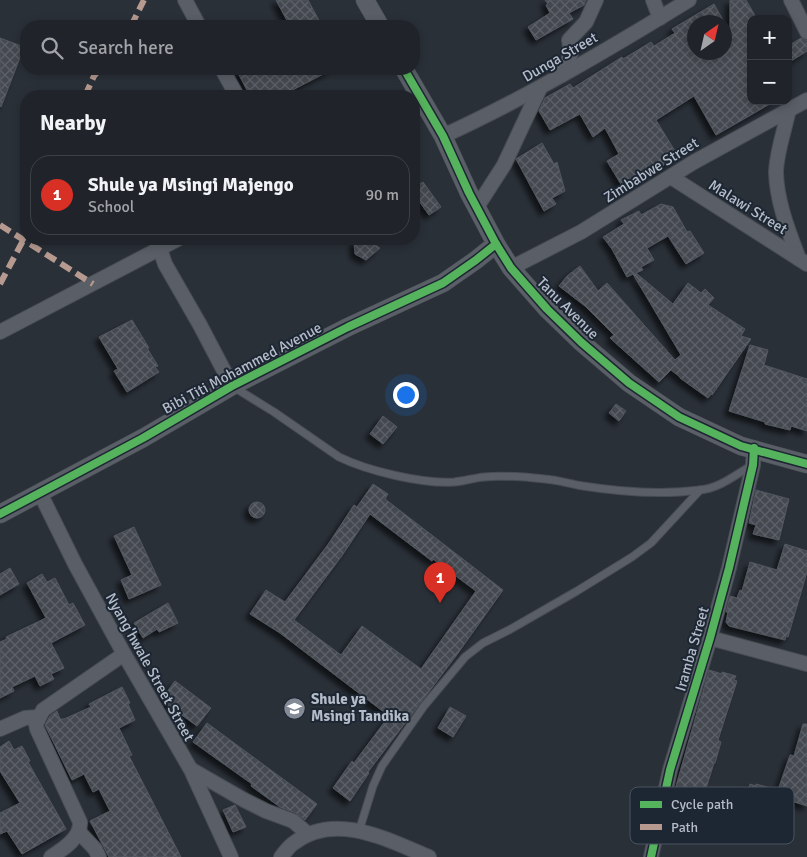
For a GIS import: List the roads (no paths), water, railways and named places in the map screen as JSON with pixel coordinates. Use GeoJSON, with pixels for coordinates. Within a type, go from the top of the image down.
{"type":"FeatureCollection","features":[{"type":"Feature","properties":{"kind":"street"},"geometry":{"type":"LineString","coordinates":[[185,0],[196,20]]}},
{"type":"Feature","properties":{"kind":"street"},"geometry":{"type":"LineString","coordinates":[[365,0],[377,20]]}},
{"type":"Feature","properties":{"kind":"street"},"geometry":{"type":"LineString","coordinates":[[562,75],[570,53],[569,40],[586,22],[596,0]]}},
{"type":"Feature","properties":{"kind":"street"},"geometry":{"type":"LineString","coordinates":[[652,0],[660,18]]}},
{"type":"Feature","properties":{"kind":"street","name":"Dunga Street"},"geometry":{"type":"LineString","coordinates":[[443,136],[540,88],[689,0]]}},
{"type":"Feature","properties":{"kind":"street"},"geometry":{"type":"LineString","coordinates":[[791,0],[807,32]]}},
{"type":"Feature","properties":{"kind":"street"},"geometry":{"type":"LineString","coordinates":[[225,75],[234,90]]}},
{"type":"Feature","properties":{"kind":"street","name":"Tanu Avenue"},"geometry":{"type":"LineString","coordinates":[[407,75],[416,90]]}},
{"type":"Feature","properties":{"kind":"street"},"geometry":{"type":"LineString","coordinates":[[477,207],[504,165],[540,88]]}},
{"type":"Feature","properties":{"kind":"street","name":"Tanu Avenue"},"geometry":{"type":"LineString","coordinates":[[420,96],[443,136],[496,244],[511,268],[547,309],[581,342],[629,383],[679,417],[741,446],[754,457],[807,464]]}},
{"type":"Feature","properties":{"kind":"street","name":"Zimbabwe Street"},"geometry":{"type":"LineString","coordinates":[[511,268],[581,232],[694,162],[807,100]]}},
{"type":"Feature","properties":{"kind":"street"},"geometry":{"type":"LineString","coordinates":[[789,109],[776,173],[786,224],[803,262]]}},
{"type":"Feature","properties":{"kind":"street","name":"Malawi Street"},"geometry":{"type":"LineString","coordinates":[[671,177],[803,262]]}},
{"type":"Feature","properties":{"kind":"street","name":"Bibi Titi Mohammed Avenue"},"geometry":{"type":"LineString","coordinates":[[0,514],[143,438],[232,386],[348,327],[442,283],[496,244]]}},
{"type":"Feature","properties":{"kind":"street"},"geometry":{"type":"LineString","coordinates":[[0,332],[167,245]]}},
{"type":"Feature","properties":{"kind":"street"},"geometry":{"type":"LineString","coordinates":[[160,249],[165,264],[232,386]]}},
{"type":"Feature","properties":{"kind":"street","name":"Iramba Street"},"geometry":{"type":"LineString","coordinates":[[666,787],[729,568],[754,457]]}},
{"type":"Feature","properties":{"kind":"street","name":"Nyang'hwale Street Street"},"geometry":{"type":"LineString","coordinates":[[40,493],[75,564],[124,654],[191,770],[231,857]]}},
{"type":"Feature","properties":{"kind":"street"},"geometry":{"type":"LineString","coordinates":[[710,638],[807,664]]}},
{"type":"Feature","properties":{"kind":"street"},"geometry":{"type":"LineString","coordinates":[[51,857],[75,838],[79,832],[80,822],[37,729],[38,717],[50,705],[124,654]]}},
{"type":"Feature","properties":{"kind":"street"},"geometry":{"type":"LineString","coordinates":[[0,729],[25,718],[38,717]]}},
{"type":"Feature","properties":{"kind":"street"},"geometry":{"type":"LineString","coordinates":[[191,770],[259,808],[292,821],[308,834]]}},
{"type":"Feature","properties":{"kind":"street"},"geometry":{"type":"LineString","coordinates":[[281,857],[293,843],[308,834],[327,828],[359,831],[379,836],[429,857]]}},
{"type":"Feature","properties":{"kind":"street"},"geometry":{"type":"LineString","coordinates":[[79,832],[99,857]]}},
{"type":"Feature","properties":{"kind":"street","name":"Iramba Street"},"geometry":{"type":"LineString","coordinates":[[651,857],[654,844]]}},
{"type":"Feature","properties":{"kind":"lane"},"geometry":{"type":"LineString","coordinates":[[232,386],[340,457],[372,471],[425,480],[453,482],[486,477],[511,477],[546,479],[612,490],[665,492],[700,490],[725,482],[754,457]]}},
{"type":"Feature","properties":{"kind":"lane"},"geometry":{"type":"LineString","coordinates":[[359,831],[373,786],[382,766],[424,706],[465,657],[483,642],[509,630],[632,557],[651,543],[700,490]]}},
{"type":"Feature","properties":{"kind":"place","name":"Shule ya Msingi Majengo"},"geometry":{"type":"Point","coordinates":[440,603]}},
{"type":"Feature","properties":{"kind":"place","name":"Shule ya Msingi Tandika"},"geometry":{"type":"Point","coordinates":[295,708]}}]}
